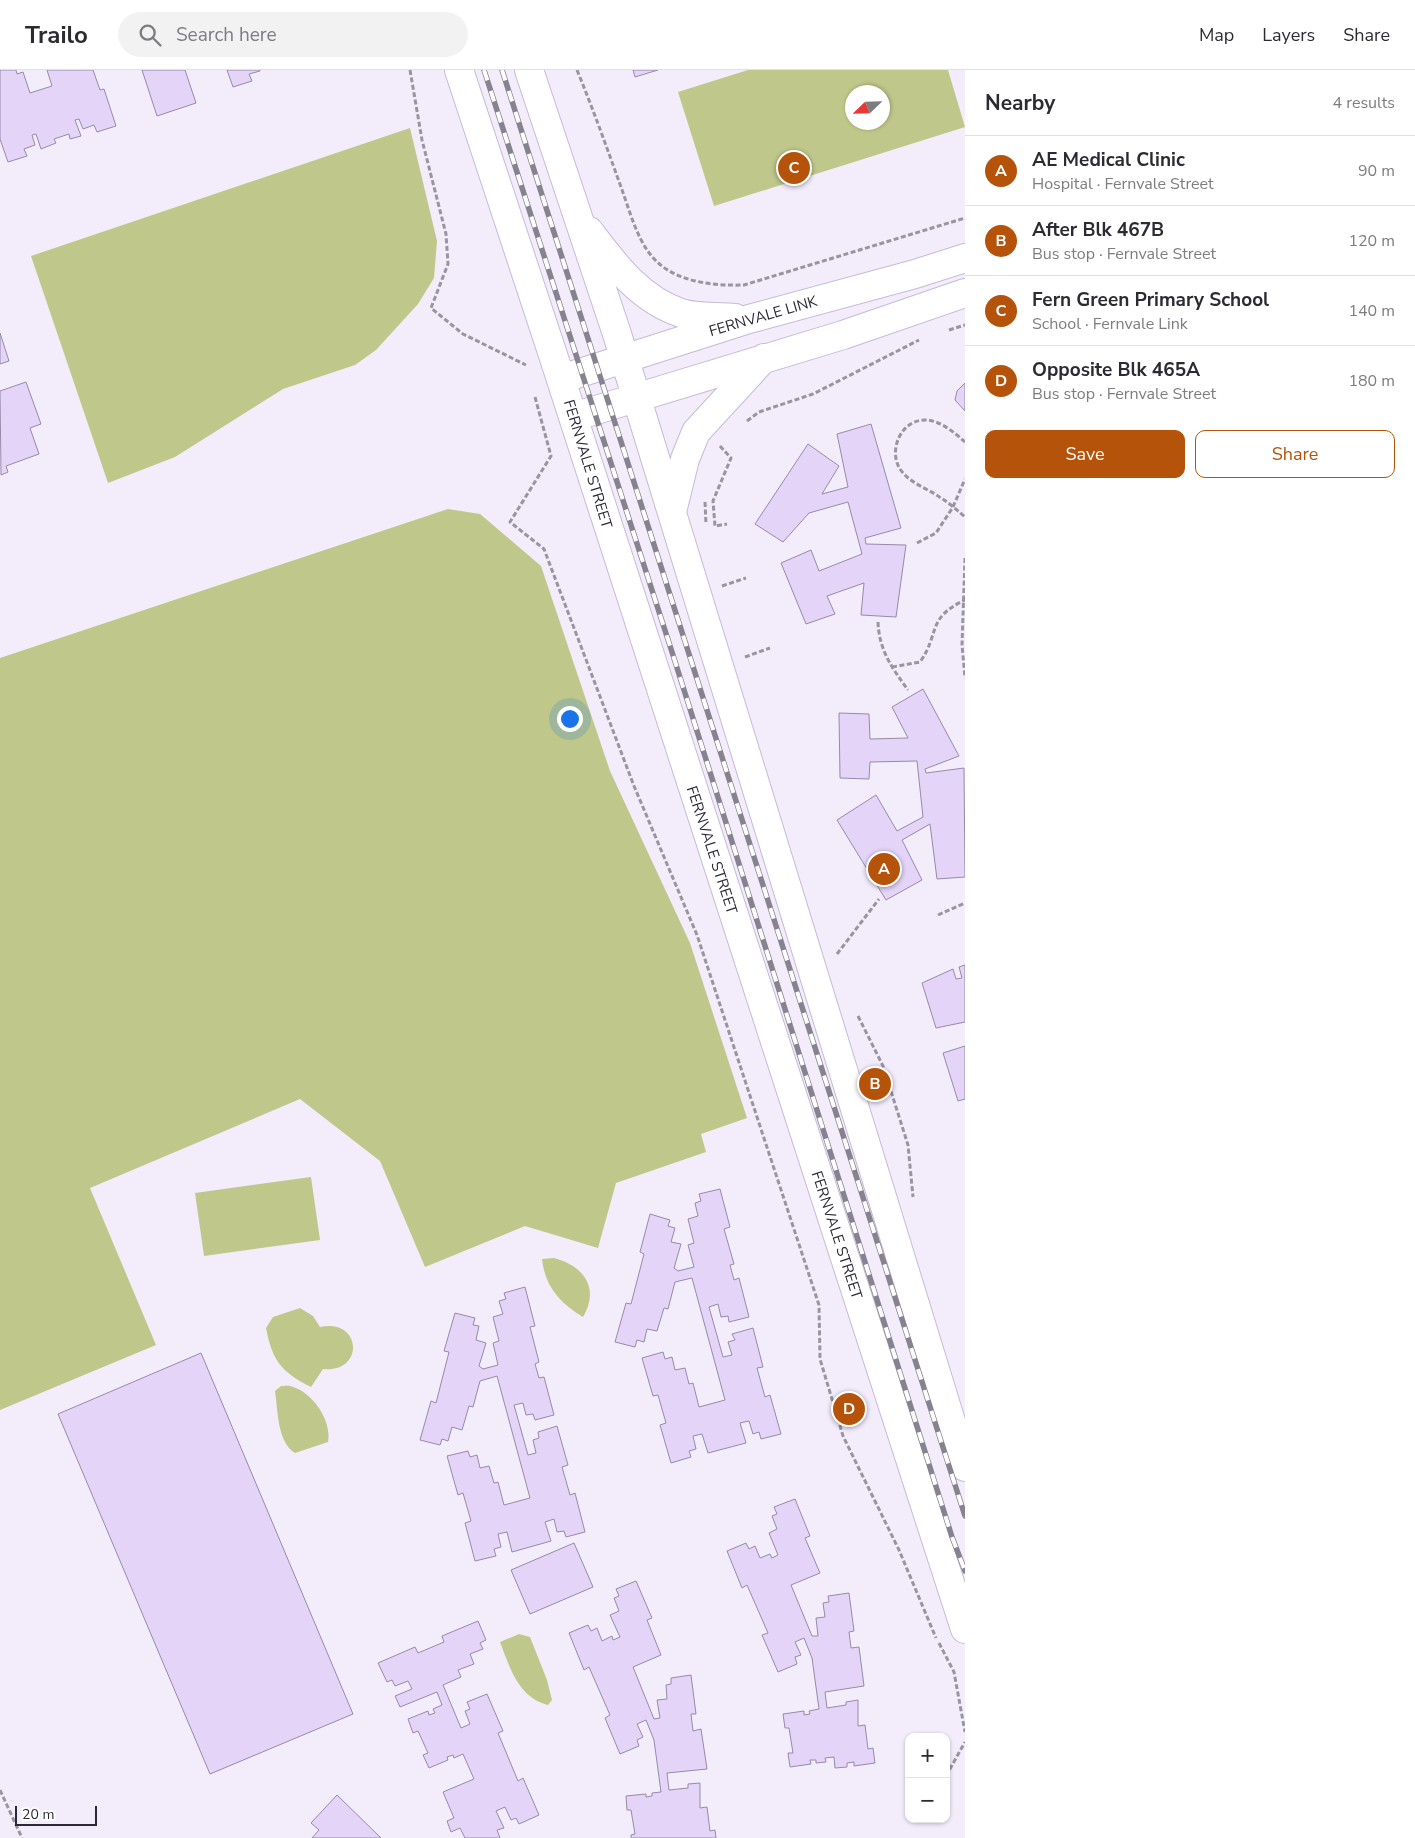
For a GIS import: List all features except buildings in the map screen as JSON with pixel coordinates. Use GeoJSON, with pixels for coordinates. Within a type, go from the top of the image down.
{"type":"FeatureCollection","features":[{"type":"Feature","properties":{"kind":"street","name":"FERNVALE STREET"},"geometry":{"type":"LineString","coordinates":[[459,70],[561,379],[965,1629]]}},
{"type":"Feature","properties":{"kind":"street"},"geometry":{"type":"LineString","coordinates":[[529,70],[624,359],[965,1467]]}},
{"type":"Feature","properties":{"kind":"street"},"geometry":{"type":"LineString","coordinates":[[576,214],[631,284],[655,299],[682,313],[749,319]]}},
{"type":"Feature","properties":{"kind":"street","name":"FERNVALE LINK"},"geometry":{"type":"LineString","coordinates":[[561,379],[749,319],[916,274],[965,258]]}},
{"type":"Feature","properties":{"kind":"street"},"geometry":{"type":"LineString","coordinates":[[573,417],[765,357],[843,335],[965,292]]}},
{"type":"Feature","properties":{"kind":"street"},"geometry":{"type":"LineString","coordinates":[[672,513],[685,459],[696,432],[765,357]]}},
{"type":"Feature","properties":{"kind":"path"},"geometry":{"type":"LineString","coordinates":[[410,70],[422,140],[446,234],[448,264],[431,308],[463,334],[526,364],[528,372]]}},
{"type":"Feature","properties":{"kind":"path"},"geometry":{"type":"LineString","coordinates":[[577,70],[634,223],[650,254],[671,271],[695,282],[716,286],[744,285],[965,218]]}},
{"type":"Feature","properties":{"kind":"path"},"geometry":{"type":"LineString","coordinates":[[948,331],[965,325]]}},
{"type":"Feature","properties":{"kind":"path"},"geometry":{"type":"LineString","coordinates":[[740,426],[759,412],[813,394],[922,339]]}},
{"type":"Feature","properties":{"kind":"path"},"geometry":{"type":"LineString","coordinates":[[533,389],[551,456],[510,522],[544,549],[634,786],[697,935],[819,1305],[820,1359],[842,1436],[899,1550],[925,1614],[954,1672],[965,1732]]}},
{"type":"Feature","properties":{"kind":"path"},"geometry":{"type":"LineString","coordinates":[[965,442],[939,424],[924,420],[905,429],[900,434],[895,450],[899,468],[907,478],[953,507],[965,517]]}},
{"type":"Feature","properties":{"kind":"path"},"geometry":{"type":"LineString","coordinates":[[727,438],[720,446],[731,458],[713,501],[715,526],[727,524]]}},
{"type":"Feature","properties":{"kind":"path"},"geometry":{"type":"LineString","coordinates":[[916,542],[936,533],[953,507],[965,479]]}},
{"type":"Feature","properties":{"kind":"path"},"geometry":{"type":"LineString","coordinates":[[965,558],[962,645],[965,678]]}},
{"type":"Feature","properties":{"kind":"path"},"geometry":{"type":"LineString","coordinates":[[722,586],[746,578]]}},
{"type":"Feature","properties":{"kind":"path"},"geometry":{"type":"LineString","coordinates":[[892,667],[920,662],[940,617],[964,601]]}},
{"type":"Feature","properties":{"kind":"path"},"geometry":{"type":"LineString","coordinates":[[878,622],[880,644],[892,667],[908,690]]}},
{"type":"Feature","properties":{"kind":"path"},"geometry":{"type":"LineString","coordinates":[[962,645],[965,650]]}},
{"type":"Feature","properties":{"kind":"path"},"geometry":{"type":"LineString","coordinates":[[744,658],[770,648]]}},
{"type":"Feature","properties":{"kind":"path"},"geometry":{"type":"LineString","coordinates":[[831,961],[879,899]]}},
{"type":"Feature","properties":{"kind":"path"},"geometry":{"type":"LineString","coordinates":[[938,914],[965,903]]}},
{"type":"Feature","properties":{"kind":"path"},"geometry":{"type":"LineString","coordinates":[[883,1066],[908,1145],[913,1200]]}},
{"type":"Feature","properties":{"kind":"path"},"geometry":{"type":"LineString","coordinates":[[950,1769],[965,1742]]}},
{"type":"Feature","properties":{"kind":"path"},"geometry":{"type":"LineString","coordinates":[[0,1790],[22,1838]]}},
{"type":"Feature","properties":{"kind":"green space"},"geometry":{"type":"Polygon","coordinates":[[[748,70],[948,70],[965,127],[714,206],[678,92],[748,70]]]}},
{"type":"Feature","properties":{"kind":"green space"},"geometry":{"type":"Polygon","coordinates":[[[410,128],[437,241],[434,278],[418,304],[376,350],[355,365],[283,389],[175,457],[108,483],[31,256],[410,128]]]}},
{"type":"Feature","properties":{"kind":"green space"},"geometry":{"type":"Polygon","coordinates":[[[448,509],[480,514],[541,566],[610,771],[690,943],[747,1118],[701,1134],[706,1152],[616,1183],[598,1248],[525,1226],[425,1267],[380,1161],[300,1099],[90,1188],[156,1345],[0,1410],[0,658],[448,509]]]}},
{"type":"Feature","properties":{"kind":"green space"},"geometry":{"type":"Polygon","coordinates":[[[311,1177],[320,1240],[204,1256],[195,1193],[311,1177]]]}},
{"type":"Feature","properties":{"kind":"green space"},"geometry":{"type":"Polygon","coordinates":[[[554,1258],[574,1267],[586,1280],[590,1297],[583,1317],[561,1300],[546,1278],[542,1259],[554,1258]]]}},
{"type":"Feature","properties":{"kind":"green space"},"geometry":{"type":"Polygon","coordinates":[[[300,1308],[313,1316],[320,1327],[334,1326],[344,1330],[350,1337],[353,1346],[352,1355],[346,1363],[337,1368],[323,1369],[311,1387],[292,1376],[280,1364],[271,1349],[266,1328],[273,1317],[300,1308]]]}},
{"type":"Feature","properties":{"kind":"green space"},"geometry":{"type":"Polygon","coordinates":[[[281,1386],[290,1386],[300,1390],[320,1409],[327,1425],[328,1442],[295,1453],[289,1448],[279,1425],[275,1391],[281,1386]]]}},
{"type":"Feature","properties":{"kind":"green space"},"geometry":{"type":"Polygon","coordinates":[[[519,1634],[530,1637],[547,1680],[552,1700],[548,1705],[538,1701],[522,1688],[508,1662],[500,1642],[519,1634]]]}},
{"type":"Feature","properties":{"kind":"railway"},"geometry":{"type":"LineString","coordinates":[[484,70],[672,652],[952,1537],[965,1571]]}},
{"type":"Feature","properties":{"kind":"railway"},"geometry":{"type":"LineString","coordinates":[[502,70],[965,1516]]}},
{"type":"Feature","properties":{"kind":"place","name":"Fern Green Primary School"},"geometry":{"type":"Point","coordinates":[794,168]}},
{"type":"Feature","properties":{"kind":"place","name":"AE Medical Clinic"},"geometry":{"type":"Point","coordinates":[884,869]}},
{"type":"Feature","properties":{"kind":"place","name":"After Blk 467B"},"geometry":{"type":"Point","coordinates":[875,1084]}},
{"type":"Feature","properties":{"kind":"place","name":"Opposite Blk 465A"},"geometry":{"type":"Point","coordinates":[849,1409]}}]}
